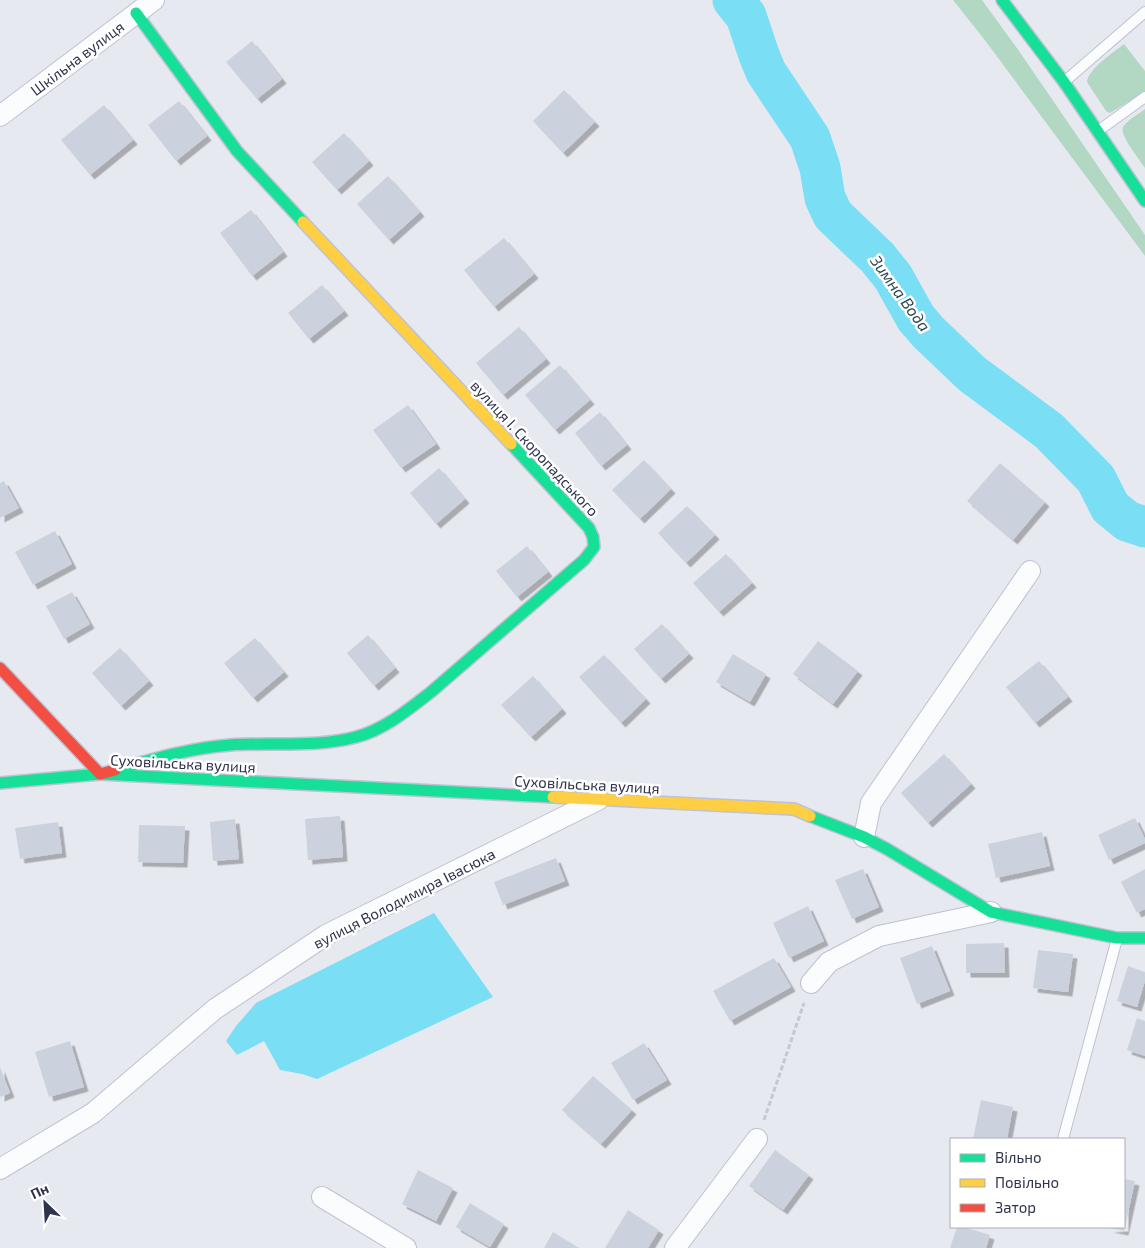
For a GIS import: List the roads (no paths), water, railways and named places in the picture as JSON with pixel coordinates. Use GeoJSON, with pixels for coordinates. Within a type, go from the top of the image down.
{"type":"FeatureCollection","features":[{"type":"Feature","properties":{"kind":"street","name":"Шкільна вулиця"},"geometry":{"type":"LineString","coordinates":[[0,116],[154,0]]}},
{"type":"Feature","properties":{"kind":"street"},"geometry":{"type":"LineString","coordinates":[[1002,0],[1064,82],[1145,201]]}},
{"type":"Feature","properties":{"kind":"street","name":"вулиця І. Скоропадського"},"geometry":{"type":"LineString","coordinates":[[100,774],[186,750],[231,745],[331,742],[357,737],[373,731],[431,692],[560,582],[584,560],[594,547],[593,537],[589,528],[237,151],[136,13]]}},
{"type":"Feature","properties":{"kind":"street"},"geometry":{"type":"LineString","coordinates":[[864,837],[871,803],[1030,571]]}},
{"type":"Feature","properties":{"kind":"street"},"geometry":{"type":"LineString","coordinates":[[0,668],[100,774]]}},
{"type":"Feature","properties":{"kind":"street","name":"Суховільська вулиця"},"geometry":{"type":"LineString","coordinates":[[0,783],[100,774],[794,809],[864,837],[887,849],[990,912],[1117,938],[1145,938]]}},
{"type":"Feature","properties":{"kind":"street","name":"вулиця Володимира Івасюка"},"geometry":{"type":"LineString","coordinates":[[0,1169],[94,1113],[215,1009],[326,935],[599,800]]}},
{"type":"Feature","properties":{"kind":"street"},"geometry":{"type":"LineString","coordinates":[[811,983],[829,962],[879,936],[990,912]]}},
{"type":"Feature","properties":{"kind":"street"},"geometry":{"type":"LineString","coordinates":[[675,1248],[757,1139]]}},
{"type":"Feature","properties":{"kind":"street"},"geometry":{"type":"LineString","coordinates":[[322,1197],[406,1248]]}},
{"type":"Feature","properties":{"kind":"lane"},"geometry":{"type":"LineString","coordinates":[[1064,82],[1145,12]]}},
{"type":"Feature","properties":{"kind":"lane"},"geometry":{"type":"LineString","coordinates":[[1098,132],[1145,97]]}},
{"type":"Feature","properties":{"kind":"lane"},"geometry":{"type":"LineString","coordinates":[[1063,1138],[1117,938]]}},
{"type":"Feature","properties":{"kind":"water"},"geometry":{"type":"Polygon","coordinates":[[[434,913],[493,997],[317,1079],[280,1070],[264,1041],[237,1055],[226,1041],[256,1003],[434,913]]]}},
{"type":"Feature","properties":{"kind":"waterway","name":"Зимна Вода"},"geometry":{"type":"LineString","coordinates":[[733,0],[746,16],[766,72],[810,138],[820,168],[825,198],[833,215],[877,257],[893,277],[916,318],[928,332],[972,374],[1049,431],[1096,479],[1110,507],[1127,521],[1145,527]]}}]}
